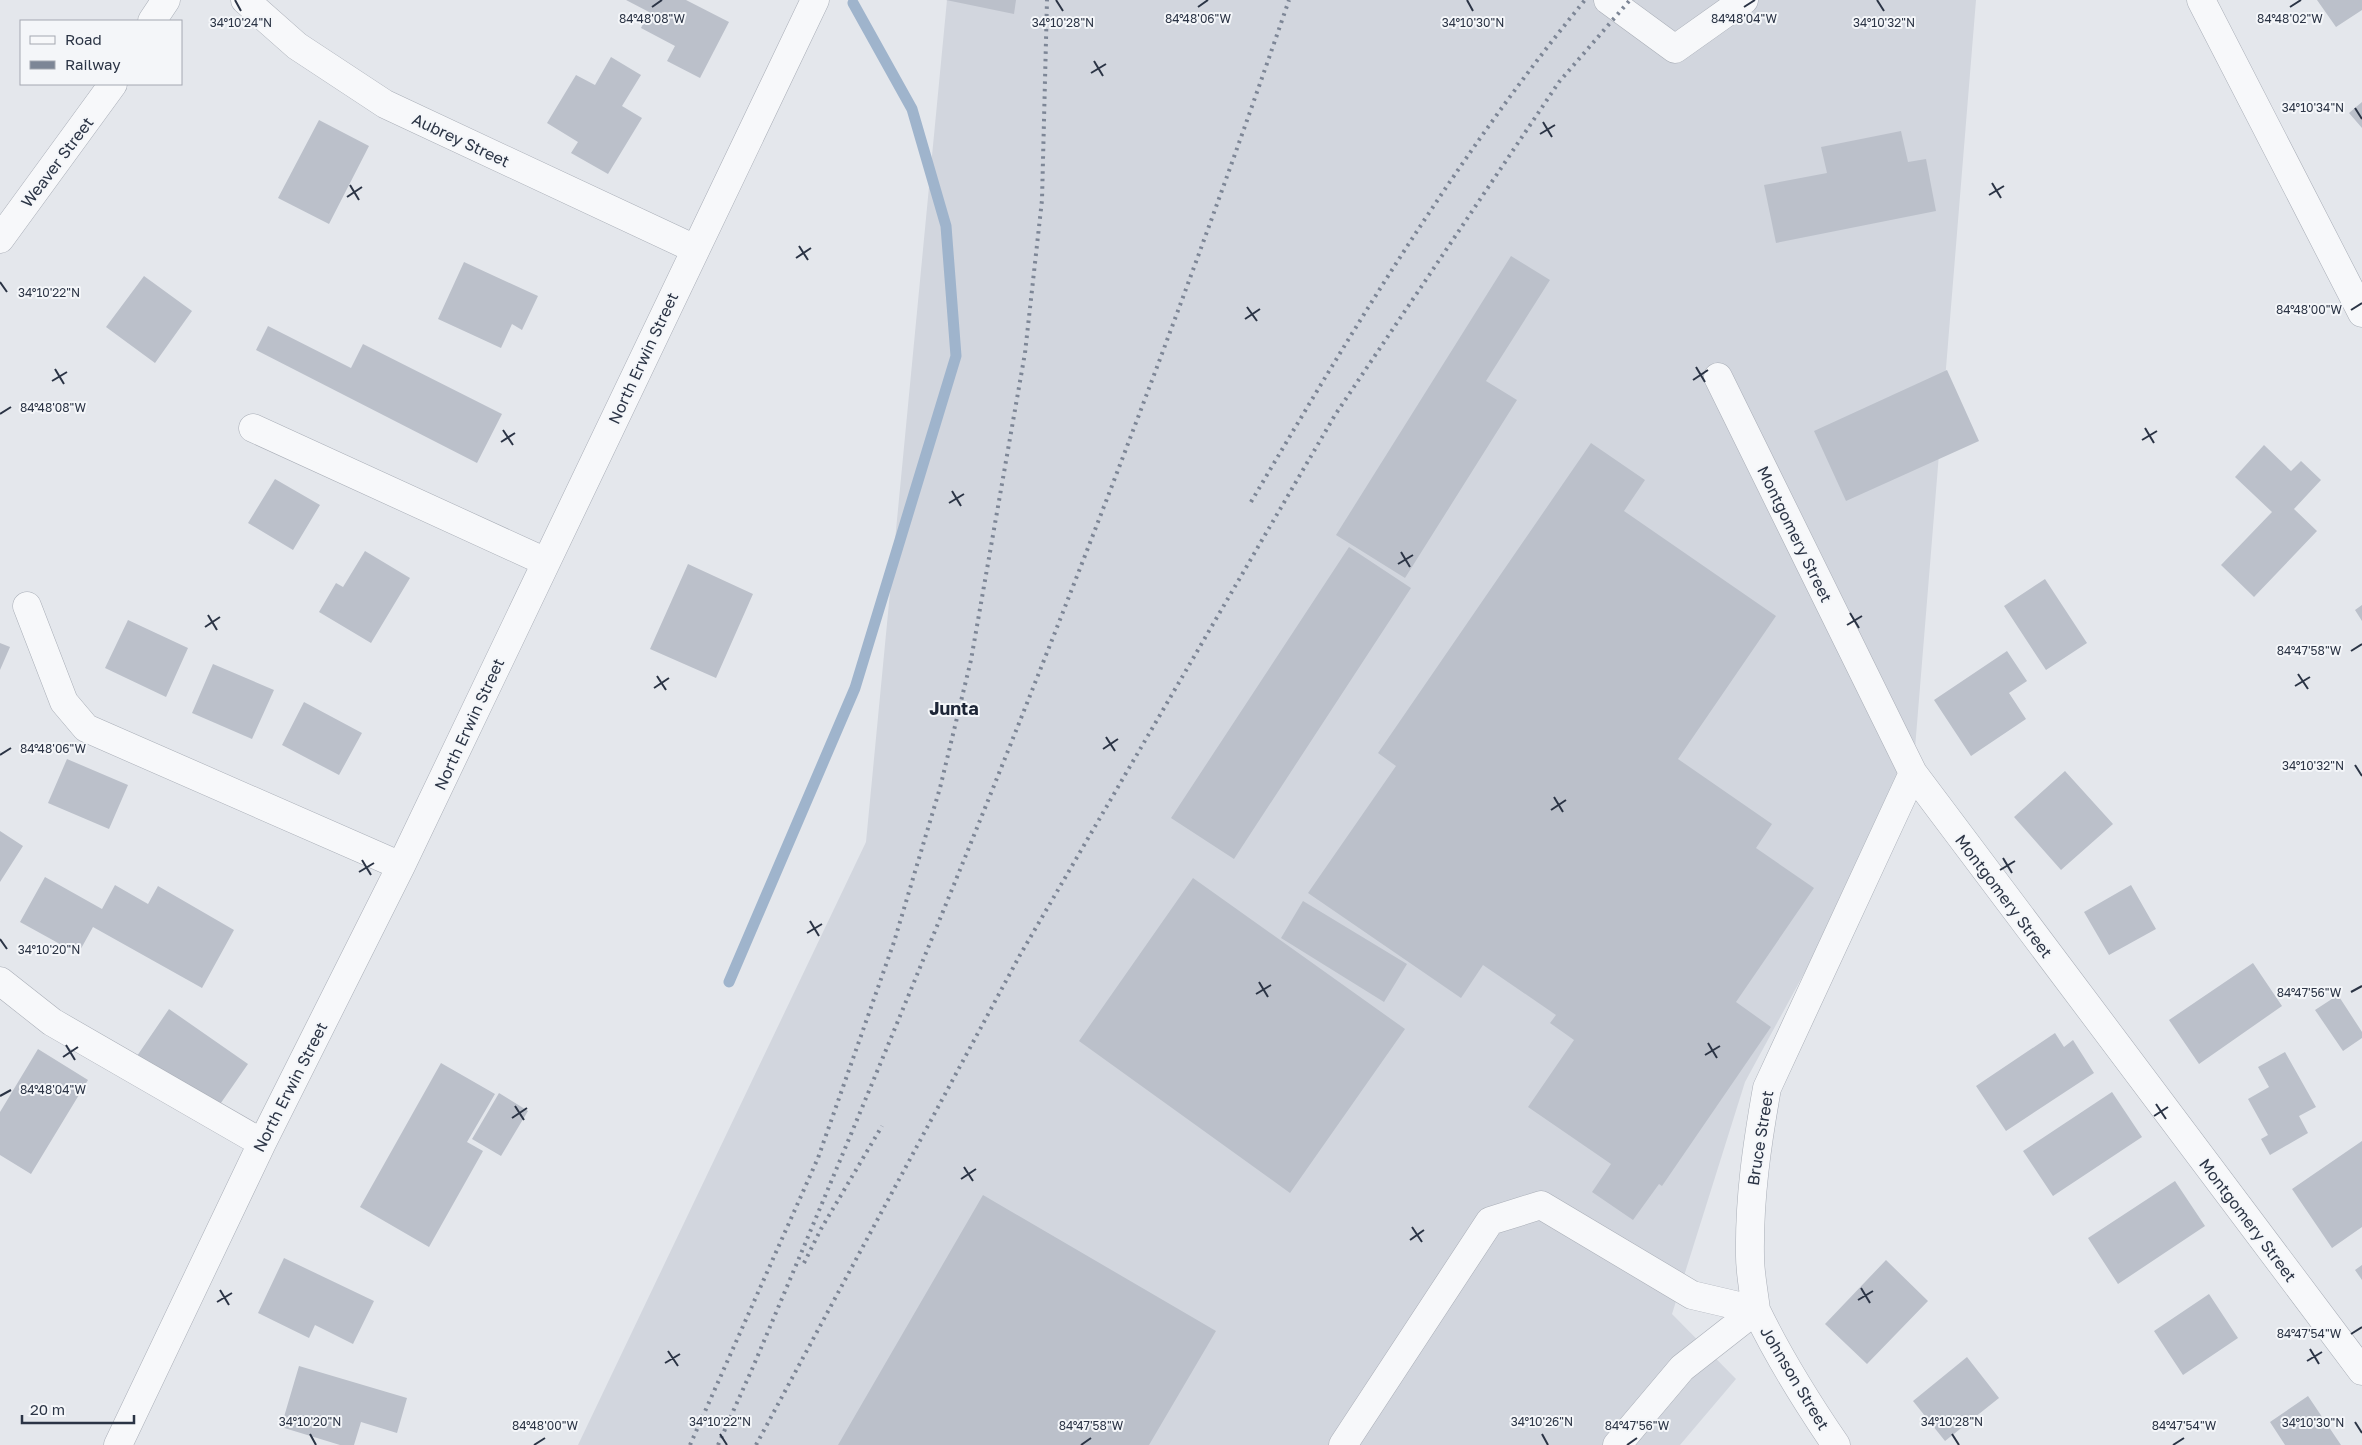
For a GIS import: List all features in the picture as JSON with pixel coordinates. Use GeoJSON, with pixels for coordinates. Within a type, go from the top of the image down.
{"type":"FeatureCollection","features":[{"type":"Feature","properties":{"kind":"street"},"geometry":{"type":"LineString","coordinates":[[153,20],[166,0]]}},
{"type":"Feature","properties":{"kind":"street","name":"Aubrey Street"},"geometry":{"type":"LineString","coordinates":[[244,0],[296,46],[385,104],[695,250]]}},
{"type":"Feature","properties":{"kind":"street","name":"North Erwin Street"},"geometry":{"type":"LineString","coordinates":[[118,1445],[262,1143],[402,866],[815,0]]}},
{"type":"Feature","properties":{"kind":"street"},"geometry":{"type":"LineString","coordinates":[[1608,0],[1675,49],[1744,0]]}},
{"type":"Feature","properties":{"kind":"street"},"geometry":{"type":"LineString","coordinates":[[2201,0],[2362,313]]}},
{"type":"Feature","properties":{"kind":"street","name":"Weaver Street"},"geometry":{"type":"LineString","coordinates":[[0,239],[112,85]]}},
{"type":"Feature","properties":{"kind":"street","name":"Montgomery Street"},"geometry":{"type":"LineString","coordinates":[[1718,378],[1913,773],[2362,1371]]}},
{"type":"Feature","properties":{"kind":"street"},"geometry":{"type":"LineString","coordinates":[[253,428],[546,562]]}},
{"type":"Feature","properties":{"kind":"street"},"geometry":{"type":"LineString","coordinates":[[27,606],[64,702],[86,728],[402,866]]}},
{"type":"Feature","properties":{"kind":"street","name":"Bruce Street"},"geometry":{"type":"LineString","coordinates":[[1756,1310],[1750,1258],[1751,1200],[1767,1088],[1913,773]]}},
{"type":"Feature","properties":{"kind":"street"},"geometry":{"type":"LineString","coordinates":[[0,981],[52,1022],[262,1143]]}},
{"type":"Feature","properties":{"kind":"street"},"geometry":{"type":"LineString","coordinates":[[1343,1445],[1490,1222],[1541,1205],[1692,1295],[1756,1310]]}},
{"type":"Feature","properties":{"kind":"street"},"geometry":{"type":"LineString","coordinates":[[1617,1445],[1682,1368],[1756,1310]]}},
{"type":"Feature","properties":{"kind":"street","name":"Johnson Street"},"geometry":{"type":"LineString","coordinates":[[1756,1310],[1775,1350],[1796,1387],[1836,1445]]}},
{"type":"Feature","properties":{"kind":"shaded area"},"geometry":{"type":"Polygon","coordinates":[[[947,0],[1976,0],[1913,773],[1745,1082],[1672,1314],[1736,1379],[1680,1445],[578,1445],[866,842],[947,0]]]}},
{"type":"Feature","properties":{"kind":"building"},"geometry":{"type":"Polygon","coordinates":[[[626,0],[686,0],[729,22],[700,78],[667,61],[675,46],[641,28],[649,12],[626,0]]]}},
{"type":"Feature","properties":{"kind":"building"},"geometry":{"type":"Polygon","coordinates":[[[946,0],[1016,0],[1014,14],[946,0]]]}},
{"type":"Feature","properties":{"kind":"building"},"geometry":{"type":"Polygon","coordinates":[[[2317,0],[2362,0],[2362,10],[2336,27],[2317,0]]]}},
{"type":"Feature","properties":{"kind":"building"},"geometry":{"type":"Polygon","coordinates":[[[611,57],[641,75],[622,106],[642,118],[608,174],[571,153],[578,142],[547,123],[576,75],[595,85],[611,57]]]}},
{"type":"Feature","properties":{"kind":"building"},"geometry":{"type":"Polygon","coordinates":[[[2362,102],[2362,128],[2349,113],[2362,102]]]}},
{"type":"Feature","properties":{"kind":"building"},"geometry":{"type":"Polygon","coordinates":[[[319,120],[369,146],[329,224],[278,198],[319,120]]]}},
{"type":"Feature","properties":{"kind":"building"},"geometry":{"type":"Polygon","coordinates":[[[1901,131],[1908,162],[1926,159],[1936,211],[1776,243],[1764,185],[1827,173],[1821,147],[1901,131]]]}},
{"type":"Feature","properties":{"kind":"building"},"geometry":{"type":"Polygon","coordinates":[[[1511,256],[1550,280],[1486,381],[1517,400],[1405,578],[1336,535],[1511,256]]]}},
{"type":"Feature","properties":{"kind":"building"},"geometry":{"type":"Polygon","coordinates":[[[464,262],[538,296],[522,330],[512,324],[501,348],[438,319],[464,262]]]}},
{"type":"Feature","properties":{"kind":"building"},"geometry":{"type":"Polygon","coordinates":[[[144,276],[192,311],[155,363],[106,327],[144,276]]]}},
{"type":"Feature","properties":{"kind":"building"},"geometry":{"type":"Polygon","coordinates":[[[268,326],[351,368],[363,344],[502,414],[477,463],[256,350],[268,326]]]}},
{"type":"Feature","properties":{"kind":"building"},"geometry":{"type":"Polygon","coordinates":[[[1947,370],[1979,441],[1846,501],[1814,431],[1947,370]]]}},
{"type":"Feature","properties":{"kind":"building"},"geometry":{"type":"Polygon","coordinates":[[[1591,443],[1645,480],[1624,511],[1776,616],[1678,759],[1772,824],[1756,848],[1814,888],[1736,1002],[1771,1027],[1662,1186],[1659,1184],[1633,1220],[1592,1192],[1611,1164],[1528,1107],[1574,1040],[1550,1023],[1556,1015],[1483,965],[1461,998],[1308,893],[1396,766],[1378,753],[1591,443]]]}},
{"type":"Feature","properties":{"kind":"building"},"geometry":{"type":"Polygon","coordinates":[[[2264,445],[2291,471],[2301,461],[2321,480],[2294,509],[2317,531],[2254,597],[2221,565],[2272,512],[2235,477],[2264,445]]]}},
{"type":"Feature","properties":{"kind":"building"},"geometry":{"type":"Polygon","coordinates":[[[275,479],[320,505],[293,550],[248,523],[275,479]]]}},
{"type":"Feature","properties":{"kind":"building"},"geometry":{"type":"Polygon","coordinates":[[[1349,547],[1411,588],[1234,859],[1171,818],[1349,547]]]}},
{"type":"Feature","properties":{"kind":"building"},"geometry":{"type":"Polygon","coordinates":[[[365,551],[410,578],[371,643],[319,612],[336,583],[343,587],[365,551]]]}},
{"type":"Feature","properties":{"kind":"building"},"geometry":{"type":"Polygon","coordinates":[[[688,564],[753,594],[716,678],[650,649],[688,564]]]}},
{"type":"Feature","properties":{"kind":"building"},"geometry":{"type":"Polygon","coordinates":[[[2045,579],[2087,643],[2046,670],[2004,606],[2045,579]]]}},
{"type":"Feature","properties":{"kind":"building"},"geometry":{"type":"Polygon","coordinates":[[[2362,605],[2362,621],[2355,610],[2362,605]]]}},
{"type":"Feature","properties":{"kind":"building"},"geometry":{"type":"Polygon","coordinates":[[[128,620],[188,648],[166,697],[105,668],[128,620]]]}},
{"type":"Feature","properties":{"kind":"building"},"geometry":{"type":"Polygon","coordinates":[[[0,643],[10,647],[0,670],[0,643]]]}},
{"type":"Feature","properties":{"kind":"building"},"geometry":{"type":"Polygon","coordinates":[[[2007,651],[2027,681],[2009,693],[2026,719],[1971,756],[1934,700],[2007,651]]]}},
{"type":"Feature","properties":{"kind":"building"},"geometry":{"type":"Polygon","coordinates":[[[213,664],[274,690],[252,739],[192,713],[213,664]]]}},
{"type":"Feature","properties":{"kind":"building"},"geometry":{"type":"Polygon","coordinates":[[[304,702],[362,733],[339,775],[282,745],[304,702]]]}},
{"type":"Feature","properties":{"kind":"building"},"geometry":{"type":"Polygon","coordinates":[[[67,759],[128,785],[109,829],[48,803],[67,759]]]}},
{"type":"Feature","properties":{"kind":"building"},"geometry":{"type":"Polygon","coordinates":[[[2065,771],[2113,824],[2061,870],[2014,817],[2065,771]]]}},
{"type":"Feature","properties":{"kind":"building"},"geometry":{"type":"Polygon","coordinates":[[[0,831],[23,846],[0,882],[0,831]]]}},
{"type":"Feature","properties":{"kind":"building"},"geometry":{"type":"Polygon","coordinates":[[[45,877],[102,909],[115,885],[148,904],[158,886],[234,930],[202,988],[93,927],[78,954],[20,922],[45,877]]]}},
{"type":"Feature","properties":{"kind":"building"},"geometry":{"type":"Polygon","coordinates":[[[1193,878],[1405,1029],[1290,1193],[1079,1041],[1193,878]]]}},
{"type":"Feature","properties":{"kind":"building"},"geometry":{"type":"Polygon","coordinates":[[[2131,885],[2156,929],[2109,955],[2084,912],[2131,885]]]}},
{"type":"Feature","properties":{"kind":"building"},"geometry":{"type":"Polygon","coordinates":[[[1303,901],[1407,964],[1384,1002],[1281,938],[1303,901]]]}},
{"type":"Feature","properties":{"kind":"building"},"geometry":{"type":"Polygon","coordinates":[[[2253,963],[2282,1006],[2199,1064],[2169,1020],[2253,963]]]}},
{"type":"Feature","properties":{"kind":"building"},"geometry":{"type":"Polygon","coordinates":[[[2338,995],[2362,1032],[2362,1038],[2343,1051],[2315,1010],[2338,995]]]}},
{"type":"Feature","properties":{"kind":"building"},"geometry":{"type":"Polygon","coordinates":[[[169,1009],[248,1064],[216,1110],[137,1056],[169,1009]]]}},
{"type":"Feature","properties":{"kind":"building"},"geometry":{"type":"Polygon","coordinates":[[[2055,1033],[2064,1047],[2073,1040],[2094,1073],[2006,1131],[1976,1086],[2055,1033]]]}},
{"type":"Feature","properties":{"kind":"building"},"geometry":{"type":"Polygon","coordinates":[[[38,1049],[88,1080],[31,1174],[0,1155],[0,1112],[38,1049]]]}},
{"type":"Feature","properties":{"kind":"building"},"geometry":{"type":"Polygon","coordinates":[[[2285,1052],[2316,1107],[2299,1116],[2308,1133],[2270,1155],[2261,1139],[2268,1135],[2248,1099],[2269,1087],[2258,1067],[2285,1052]]]}},
{"type":"Feature","properties":{"kind":"building"},"geometry":{"type":"Polygon","coordinates":[[[441,1063],[495,1094],[467,1142],[483,1151],[429,1247],[360,1207],[441,1063]]]}},
{"type":"Feature","properties":{"kind":"building"},"geometry":{"type":"Polygon","coordinates":[[[2112,1092],[2142,1137],[2053,1196],[2023,1151],[2112,1092]]]}},
{"type":"Feature","properties":{"kind":"building"},"geometry":{"type":"Polygon","coordinates":[[[499,1093],[528,1111],[501,1156],[472,1139],[499,1093]]]}},
{"type":"Feature","properties":{"kind":"building"},"geometry":{"type":"Polygon","coordinates":[[[2362,1141],[2362,1227],[2332,1248],[2292,1189],[2362,1141]]]}},
{"type":"Feature","properties":{"kind":"building"},"geometry":{"type":"Polygon","coordinates":[[[2175,1181],[2205,1226],[2118,1284],[2088,1238],[2175,1181]]]}},
{"type":"Feature","properties":{"kind":"building"},"geometry":{"type":"Polygon","coordinates":[[[983,1195],[1216,1331],[1149,1445],[838,1445],[983,1195]]]}},
{"type":"Feature","properties":{"kind":"building"},"geometry":{"type":"Polygon","coordinates":[[[284,1258],[374,1301],[353,1344],[315,1325],[309,1338],[258,1313],[284,1258]]]}},
{"type":"Feature","properties":{"kind":"building"},"geometry":{"type":"Polygon","coordinates":[[[1886,1260],[1928,1301],[1867,1364],[1825,1324],[1886,1260]]]}},
{"type":"Feature","properties":{"kind":"building"},"geometry":{"type":"Polygon","coordinates":[[[2362,1265],[2362,1280],[2355,1270],[2362,1265]]]}},
{"type":"Feature","properties":{"kind":"building"},"geometry":{"type":"Polygon","coordinates":[[[2209,1294],[2238,1338],[2183,1375],[2154,1331],[2209,1294]]]}},
{"type":"Feature","properties":{"kind":"building"},"geometry":{"type":"Polygon","coordinates":[[[1967,1357],[1999,1398],[1945,1441],[1913,1401],[1967,1357]]]}},
{"type":"Feature","properties":{"kind":"building"},"geometry":{"type":"Polygon","coordinates":[[[299,1366],[407,1398],[397,1433],[361,1422],[354,1445],[340,1445],[281,1427],[299,1366]]]}},
{"type":"Feature","properties":{"kind":"building"},"geometry":{"type":"Polygon","coordinates":[[[2308,1396],[2341,1445],[2285,1445],[2270,1422],[2308,1396]]]}},
{"type":"Feature","properties":{"kind":"waterway"},"geometry":{"type":"LineString","coordinates":[[729,982],[855,688],[956,356],[946,226],[912,109],[853,3]]}},
{"type":"Feature","properties":{"kind":"railway"},"geometry":{"type":"LineString","coordinates":[[690,1445],[818,1158],[894,942],[940,788],[971,660],[1025,353],[1042,200],[1047,0]]}},
{"type":"Feature","properties":{"kind":"railway"},"geometry":{"type":"LineString","coordinates":[[718,1445],[753,1367],[895,1028],[1033,688],[1165,346],[1289,0]]}},
{"type":"Feature","properties":{"kind":"railway"},"geometry":{"type":"LineString","coordinates":[[1251,502],[1328,373],[1408,245],[1493,120],[1585,0]]}},
{"type":"Feature","properties":{"kind":"railway"},"geometry":{"type":"LineString","coordinates":[[756,1445],[1020,955],[1335,415],[1559,82],[1630,0]]}},
{"type":"Feature","properties":{"kind":"railway"},"geometry":{"type":"LineString","coordinates":[[804,1263],[821,1229],[882,1126]]}},
{"type":"Feature","properties":{"kind":"district","name":"Junta"},"geometry":{"type":"Point","coordinates":[954,708]}}]}
